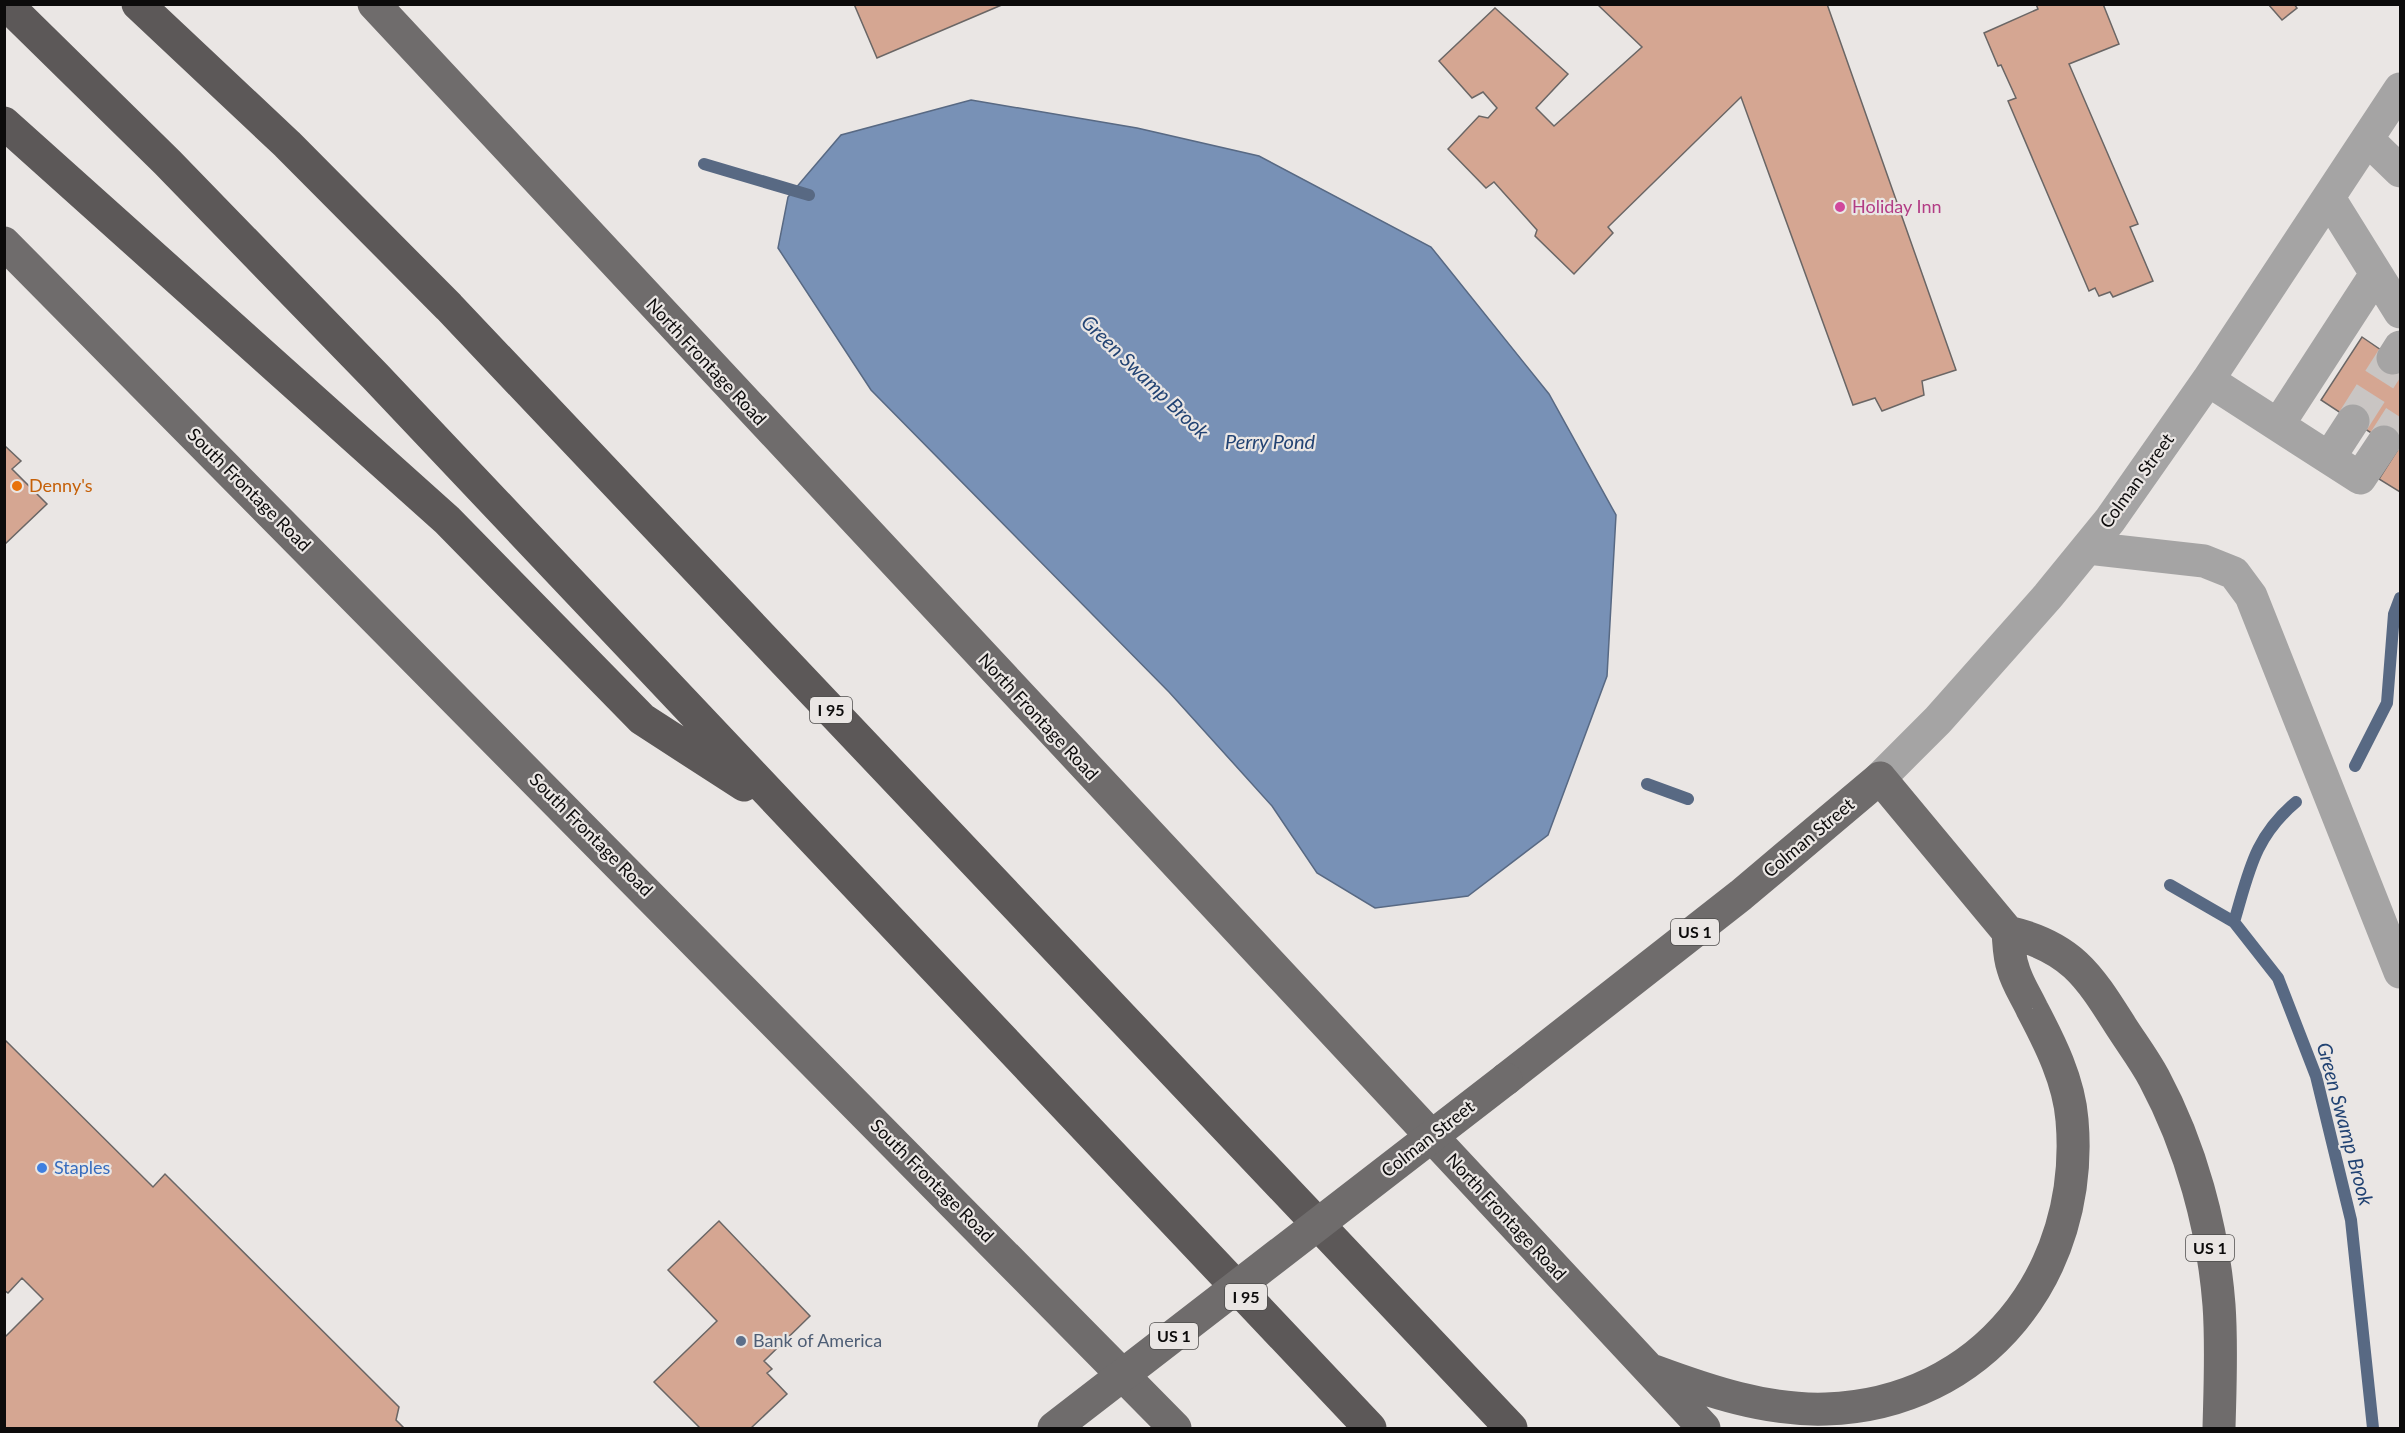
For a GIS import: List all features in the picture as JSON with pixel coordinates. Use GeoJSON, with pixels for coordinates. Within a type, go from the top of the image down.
{"type":"FeatureCollection","features":[{"type":"Feature","properties":{"kind":"highway","name":"I 95"},"geometry":{"type":"LineString","coordinates":[[6,4],[117,112],[299,297],[1370,1428]]}},
{"type":"Feature","properties":{"kind":"highway","name":"I 95"},"geometry":{"type":"LineString","coordinates":[[138,4],[279,135],[441,299],[1510,1428]]}},
{"type":"Feature","properties":{"kind":"highway"},"geometry":{"type":"LineString","coordinates":[[4,123],[447,520],[642,719],[787,813]]}},
{"type":"Feature","properties":{"kind":"main road","name":"North Frontage Road"},"geometry":{"type":"LineString","coordinates":[[374,4],[1704,1428]]}},
{"type":"Feature","properties":{"kind":"main road","name":"South Frontage Road"},"geometry":{"type":"LineString","coordinates":[[4,243],[1175,1428]]}},
{"type":"Feature","properties":{"kind":"main road"},"geometry":{"type":"LineString","coordinates":[[1647,1368],[1695,1386],[1772,1406],[1845,1408],[1886,1400],[1935,1382],[1959,1367],[2009,1325],[2040,1284],[2055,1251],[2064,1222],[2074,1147],[2072,1118],[2066,1087],[2046,1035],[2012,968],[2008,932],[1880,778]]}},
{"type":"Feature","properties":{"kind":"main road","name":"Colman Street"},"geometry":{"type":"LineString","coordinates":[[1054,1428],[1750,888],[1880,778]]}},
{"type":"Feature","properties":{"kind":"main road","name":"US 1"},"geometry":{"type":"LineString","coordinates":[[2008,932],[2054,947],[2080,968],[2108,1006],[2153,1076],[2167,1104],[2193,1171],[2207,1227],[2219,1305],[2218,1428]]}},
{"type":"Feature","properties":{"kind":"main road"},"geometry":{"type":"LineString","coordinates":[[988,1237],[1149,1428]]}},
{"type":"Feature","properties":{"kind":"street","name":"Colman Street"},"geometry":{"type":"LineString","coordinates":[[1880,778],[1938,720],[2088,548],[2208,380],[2400,88]]}},
{"type":"Feature","properties":{"kind":"street"},"geometry":{"type":"LineString","coordinates":[[2367,139],[2400,171]]}},
{"type":"Feature","properties":{"kind":"street"},"geometry":{"type":"LineString","coordinates":[[2329,198],[2400,312]]}},
{"type":"Feature","properties":{"kind":"street"},"geometry":{"type":"LineString","coordinates":[[2278,425],[2376,274]]}},
{"type":"Feature","properties":{"kind":"street"},"geometry":{"type":"LineString","coordinates":[[2208,380],[2360,478],[2384,442]]}},
{"type":"Feature","properties":{"kind":"street"},"geometry":{"type":"LineString","coordinates":[[2329,458],[2353,421]]}},
{"type":"Feature","properties":{"kind":"street"},"geometry":{"type":"LineString","coordinates":[[2088,548],[2204,561],[2234,573],[2251,596],[2400,972]]}},
{"type":"Feature","properties":{"kind":"water","name":"Perry Pond"},"geometry":{"type":"Polygon","coordinates":[[[971,100],[1137,128],[1259,156],[1431,247],[1549,394],[1616,515],[1607,676],[1548,835],[1468,896],[1375,908],[1317,873],[1272,806],[1169,692],[871,390],[778,248],[788,197],[841,135],[971,100]]]}},
{"type":"Feature","properties":{"kind":"building"},"geometry":{"type":"Polygon","coordinates":[[[854,4],[1004,4],[877,58],[854,4]]]}},
{"type":"Feature","properties":{"kind":"building","name":"Holiday Inn"},"geometry":{"type":"Polygon","coordinates":[[[1597,4],[1827,4],[1956,370],[1922,381],[1924,395],[1882,411],[1875,398],[1853,405],[1741,97],[1608,227],[1613,233],[1574,274],[1535,236],[1537,230],[1494,182],[1486,188],[1448,149],[1479,116],[1488,118],[1497,108],[1483,92],[1472,98],[1439,61],[1495,8],[1568,74],[1536,108],[1554,126],[1642,47],[1597,4]]]}},
{"type":"Feature","properties":{"kind":"building"},"geometry":{"type":"Polygon","coordinates":[[[2036,4],[2103,4],[2119,44],[2069,64],[2138,224],[2130,227],[2153,281],[2113,297],[2110,292],[2099,296],[2095,288],[2089,291],[2008,101],[2016,98],[2001,65],[1998,66],[1984,33],[2038,9],[2036,4]]]}},
{"type":"Feature","properties":{"kind":"building"},"geometry":{"type":"Polygon","coordinates":[[[2268,4],[2294,4],[2297,8],[2282,20],[2268,4]]]}},
{"type":"Feature","properties":{"kind":"building"},"geometry":{"type":"Polygon","coordinates":[[[2362,337],[2400,363],[2400,432],[2391,446],[2321,400],[2362,337]]]}},
{"type":"Feature","properties":{"kind":"building","name":"Denny's"},"geometry":{"type":"Polygon","coordinates":[[[4,445],[21,461],[12,469],[47,504],[4,545],[4,445]]]}},
{"type":"Feature","properties":{"kind":"building"},"geometry":{"type":"Polygon","coordinates":[[[2400,446],[2400,492],[2379,479],[2400,446]]]}},
{"type":"Feature","properties":{"kind":"building"},"geometry":{"type":"Polygon","coordinates":[[[4,1039],[153,1187],[165,1174],[399,1407],[396,1420],[404,1428],[4,1428],[4,1338],[43,1299],[22,1278],[8,1293],[4,1290],[4,1039]]]}},
{"type":"Feature","properties":{"kind":"building","name":"Bank of America"},"geometry":{"type":"Polygon","coordinates":[[[719,1221],[810,1316],[764,1361],[772,1369],[767,1373],[787,1394],[751,1428],[700,1428],[654,1382],[717,1321],[668,1270],[719,1221]]]}},
{"type":"Feature","properties":{"kind":"waterway","name":"Green Swamp Brook"},"geometry":{"type":"LineString","coordinates":[[704,164],[809,195]]}},
{"type":"Feature","properties":{"kind":"waterway"},"geometry":{"type":"LineString","coordinates":[[2355,766],[2387,703],[2394,614],[2400,598]]}},
{"type":"Feature","properties":{"kind":"waterway","name":"Green Swamp Brook"},"geometry":{"type":"LineString","coordinates":[[1647,784],[1688,799]]}},
{"type":"Feature","properties":{"kind":"waterway"},"geometry":{"type":"LineString","coordinates":[[2234,922],[2249,871],[2262,842],[2282,815],[2296,802]]}},
{"type":"Feature","properties":{"kind":"waterway","name":"Green Swamp Brook"},"geometry":{"type":"LineString","coordinates":[[2170,885],[2234,922],[2278,978],[2316,1076],[2351,1220],[2373,1428]]}},
{"type":"Feature","properties":{"kind":"tunnel"},"geometry":{"type":"LineString","coordinates":[[2353,421],[2393,358]]}},
{"type":"Feature","properties":{"kind":"tunnel"},"geometry":{"type":"LineString","coordinates":[[2384,442],[2400,417]]}},
{"type":"Feature","properties":{"kind":"place","name":"Holiday Inn"},"geometry":{"type":"Point","coordinates":[1840,207]}},
{"type":"Feature","properties":{"kind":"place","name":"Denny's"},"geometry":{"type":"Point","coordinates":[17,486]}},
{"type":"Feature","properties":{"kind":"place","name":"Staples"},"geometry":{"type":"Point","coordinates":[42,1168]}},
{"type":"Feature","properties":{"kind":"place","name":"Bank of America"},"geometry":{"type":"Point","coordinates":[741,1341]}}]}
